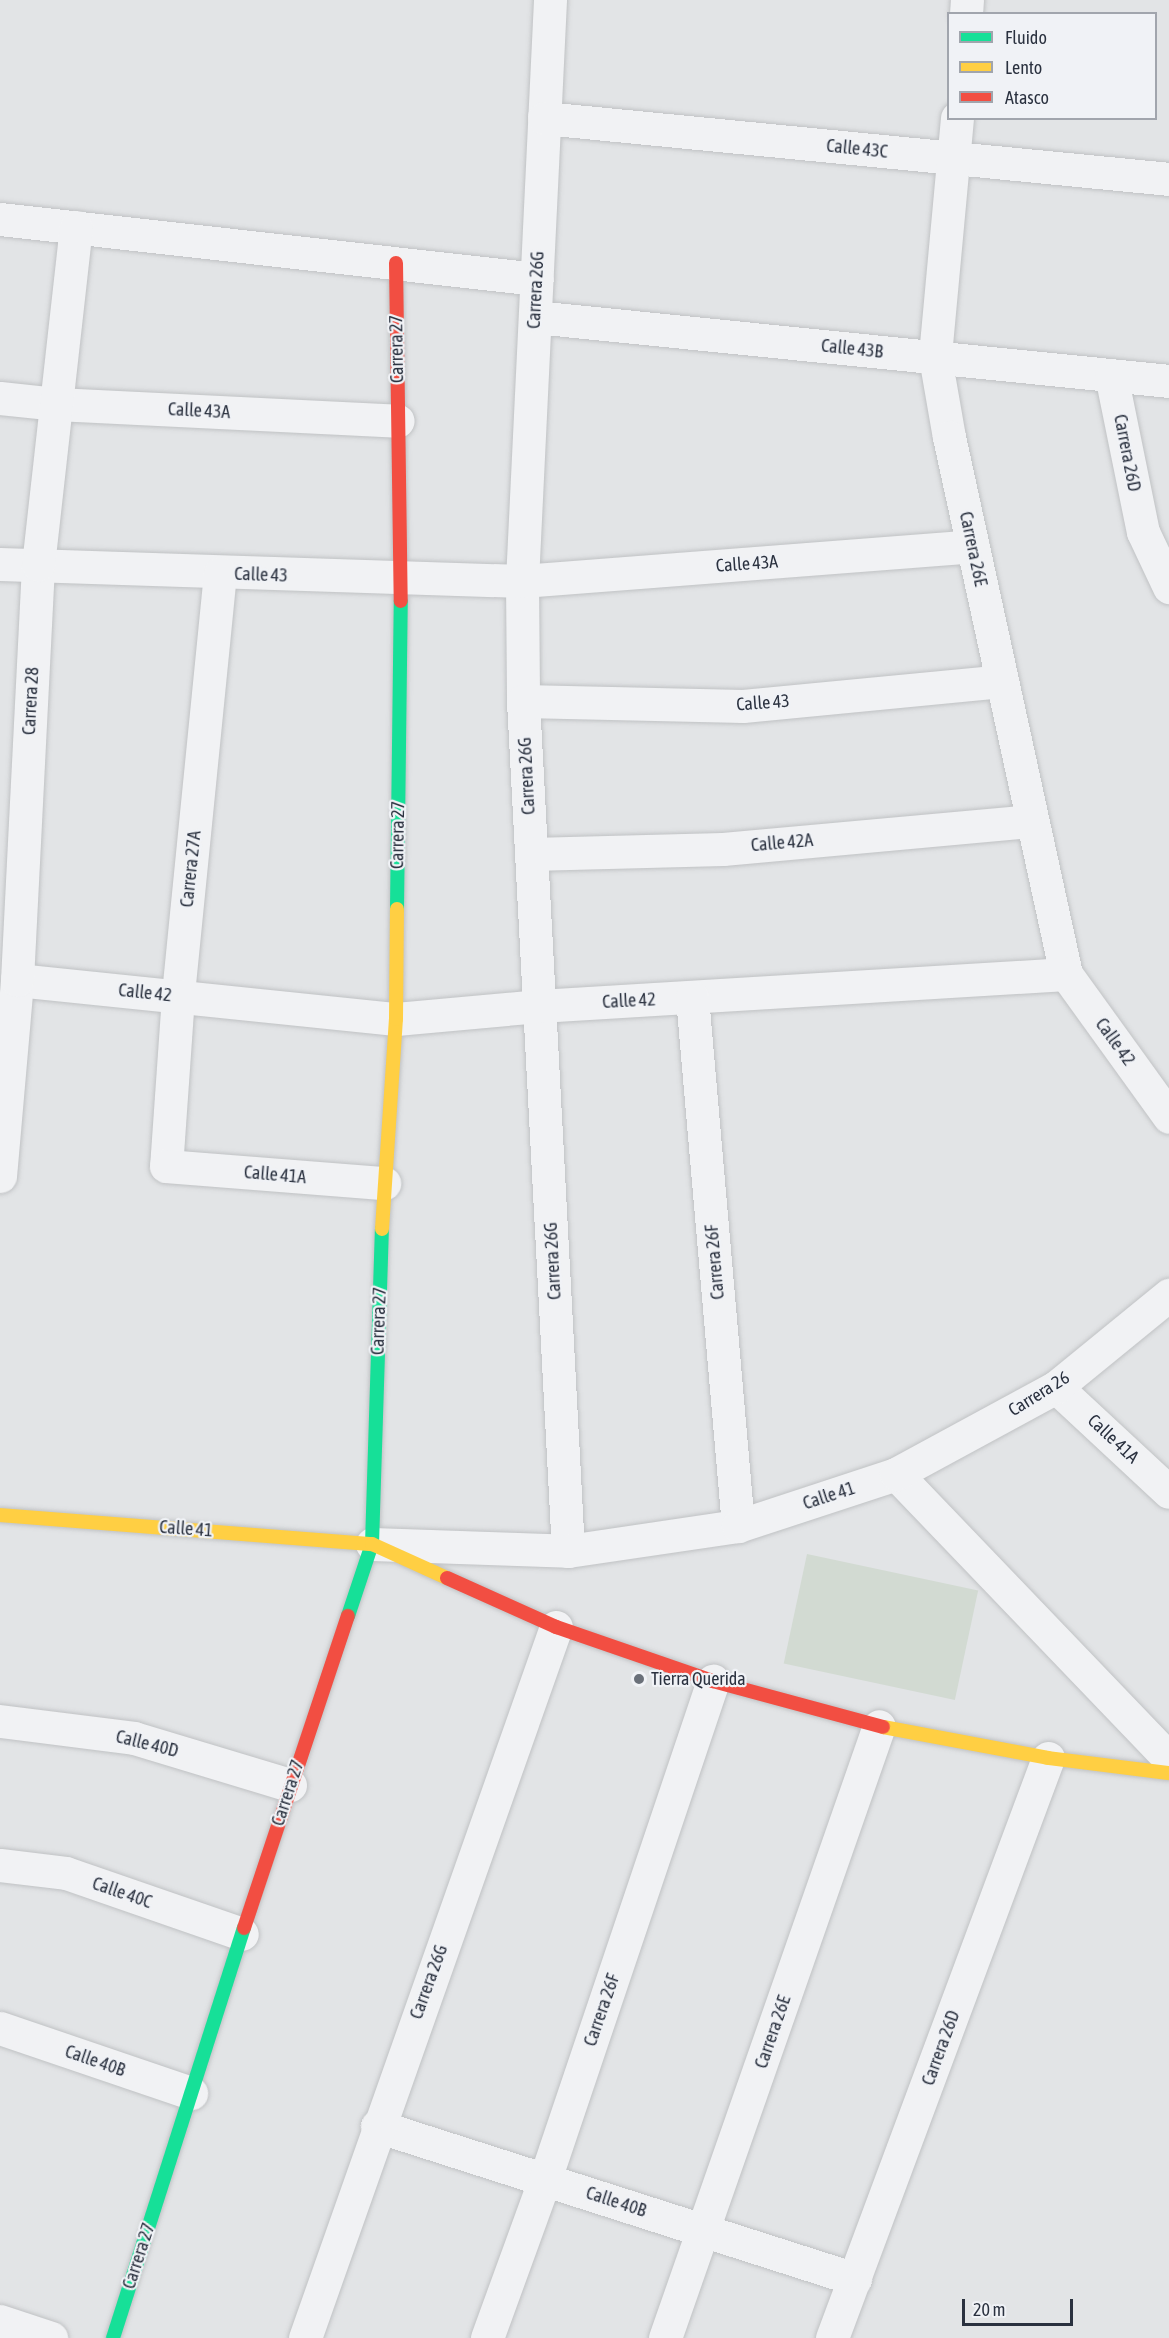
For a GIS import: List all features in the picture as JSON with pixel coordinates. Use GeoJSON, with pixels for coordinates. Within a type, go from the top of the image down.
{"type":"FeatureCollection","features":[{"type":"Feature","properties":{"kind":"street","name":"Carrera 26G"},"geometry":{"type":"LineString","coordinates":[[550,0],[522,581],[523,701],[568,1551]]}},
{"type":"Feature","properties":{"kind":"street","name":"Calle 43C"},"geometry":{"type":"LineString","coordinates":[[544,118],[1169,179]]}},
{"type":"Feature","properties":{"kind":"street","name":"Carrera 26E"},"geometry":{"type":"LineString","coordinates":[[957,120],[935,357],[973,546],[1066,974]]}},
{"type":"Feature","properties":{"kind":"street"},"geometry":{"type":"LineString","coordinates":[[0,219],[537,279]]}},
{"type":"Feature","properties":{"kind":"street","name":"Carrera 28"},"geometry":{"type":"LineString","coordinates":[[0,1176],[17,980],[38,565],[76,227]]}},
{"type":"Feature","properties":{"kind":"street","name":"Carrera 27"},"geometry":{"type":"LineString","coordinates":[[113,2338],[242,1934],[372,1544],[384,1184],[396,1019],[401,580],[396,263]]}},
{"type":"Feature","properties":{"kind":"street","name":"Calle 43B"},"geometry":{"type":"LineString","coordinates":[[535,317],[1169,381]]}},
{"type":"Feature","properties":{"kind":"street","name":"Carrera 26D"},"geometry":{"type":"LineString","coordinates":[[1111,375],[1143,532],[1169,586]]}},
{"type":"Feature","properties":{"kind":"street","name":"Calle 43A"},"geometry":{"type":"LineString","coordinates":[[0,398],[56,404],[398,421]]}},
{"type":"Feature","properties":{"kind":"street","name":"Calle 43A"},"geometry":{"type":"LineString","coordinates":[[522,581],[973,546]]}},
{"type":"Feature","properties":{"kind":"street","name":"Calle 43"},"geometry":{"type":"LineString","coordinates":[[0,564],[401,580],[522,581]]}},
{"type":"Feature","properties":{"kind":"street","name":"Carrera 27A"},"geometry":{"type":"LineString","coordinates":[[166,1166],[178,996],[220,573]]}},
{"type":"Feature","properties":{"kind":"street","name":"Calle 43"},"geometry":{"type":"LineString","coordinates":[[523,701],[744,706],[1002,681]]}},
{"type":"Feature","properties":{"kind":"street","name":"Calle 42A"},"geometry":{"type":"LineString","coordinates":[[531,854],[723,849],[1032,821]]}},
{"type":"Feature","properties":{"kind":"street","name":"Calle 42"},"geometry":{"type":"LineString","coordinates":[[17,980],[396,1019],[539,1006],[1066,974],[1169,1117]]}},
{"type":"Feature","properties":{"kind":"street","name":"Carrera 26F"},"geometry":{"type":"LineString","coordinates":[[692,997],[738,1527]]}},
{"type":"Feature","properties":{"kind":"street","name":"Calle 41A"},"geometry":{"type":"LineString","coordinates":[[166,1166],[384,1184]]}},
{"type":"Feature","properties":{"kind":"street","name":"Carrera 26"},"geometry":{"type":"LineString","coordinates":[[896,1474],[1056,1387],[1169,1295]]}},
{"type":"Feature","properties":{"kind":"street","name":"Calle 41A"},"geometry":{"type":"LineString","coordinates":[[1056,1387],[1169,1492]]}},
{"type":"Feature","properties":{"kind":"street"},"geometry":{"type":"LineString","coordinates":[[896,1474],[1169,1759]]}},
{"type":"Feature","properties":{"kind":"street","name":"Calle 41"},"geometry":{"type":"LineString","coordinates":[[0,1515],[372,1544],[568,1551],[738,1527],[896,1474]]}},
{"type":"Feature","properties":{"kind":"street","name":"Calle 41"},"geometry":{"type":"LineString","coordinates":[[372,1544],[556,1627],[712,1681],[879,1726],[1048,1758],[1169,1773]]}},
{"type":"Feature","properties":{"kind":"street","name":"Carrera 26G"},"geometry":{"type":"LineString","coordinates":[[305,2338],[377,2126],[556,1627]]}},
{"type":"Feature","properties":{"kind":"street","name":"Carrera 26F"},"geometry":{"type":"LineString","coordinates":[[488,2338],[545,2179],[712,1681]]}},
{"type":"Feature","properties":{"kind":"street","name":"Calle 40D"},"geometry":{"type":"LineString","coordinates":[[0,1721],[134,1738],[291,1785]]}},
{"type":"Feature","properties":{"kind":"street","name":"Carrera 26E"},"geometry":{"type":"LineString","coordinates":[[665,2338],[879,1726]]}},
{"type":"Feature","properties":{"kind":"street","name":"Carrera 26D"},"geometry":{"type":"LineString","coordinates":[[832,2338],[1048,1758]]}},
{"type":"Feature","properties":{"kind":"street","name":"Calle 40C"},"geometry":{"type":"LineString","coordinates":[[0,1865],[66,1873],[242,1934]]}},
{"type":"Feature","properties":{"kind":"street","name":"Calle 40B"},"geometry":{"type":"LineString","coordinates":[[0,2028],[191,2093]]}},
{"type":"Feature","properties":{"kind":"street","name":"Calle 40B"},"geometry":{"type":"LineString","coordinates":[[377,2126],[855,2279]]}},
{"type":"Feature","properties":{"kind":"street"},"geometry":{"type":"LineString","coordinates":[[0,2321],[51,2338]]}},
{"type":"Feature","properties":{"kind":"shaded area"},"geometry":{"type":"Polygon","coordinates":[[[807,1554],[978,1590],[955,1700],[784,1664],[807,1554]]]}},
{"type":"Feature","properties":{"kind":"traffic: fast"},"geometry":{"type":"LineString","coordinates":[[397,909],[401,601]]}},
{"type":"Feature","properties":{"kind":"traffic: fast"},"geometry":{"type":"LineString","coordinates":[[348,1616],[372,1544],[382,1229]]}},
{"type":"Feature","properties":{"kind":"traffic: fast"},"geometry":{"type":"LineString","coordinates":[[113,2338],[244,1928]]}},
{"type":"Feature","properties":{"kind":"traffic: slow"},"geometry":{"type":"LineString","coordinates":[[382,1229],[396,1019],[397,909]]}},
{"type":"Feature","properties":{"kind":"traffic: slow"},"geometry":{"type":"LineString","coordinates":[[0,1515],[372,1544],[447,1578]]}},
{"type":"Feature","properties":{"kind":"traffic: slow"},"geometry":{"type":"LineString","coordinates":[[883,1727],[1048,1758],[1169,1773]]}},
{"type":"Feature","properties":{"kind":"traffic: jam"},"geometry":{"type":"LineString","coordinates":[[396,263],[401,601]]}},
{"type":"Feature","properties":{"kind":"traffic: jam"},"geometry":{"type":"LineString","coordinates":[[447,1578],[556,1627],[713,1681],[883,1727]]}},
{"type":"Feature","properties":{"kind":"traffic: jam"},"geometry":{"type":"LineString","coordinates":[[244,1928],[348,1616]]}},
{"type":"Feature","properties":{"kind":"place","name":"Tierra Querida"},"geometry":{"type":"Point","coordinates":[639,1679]}}]}
